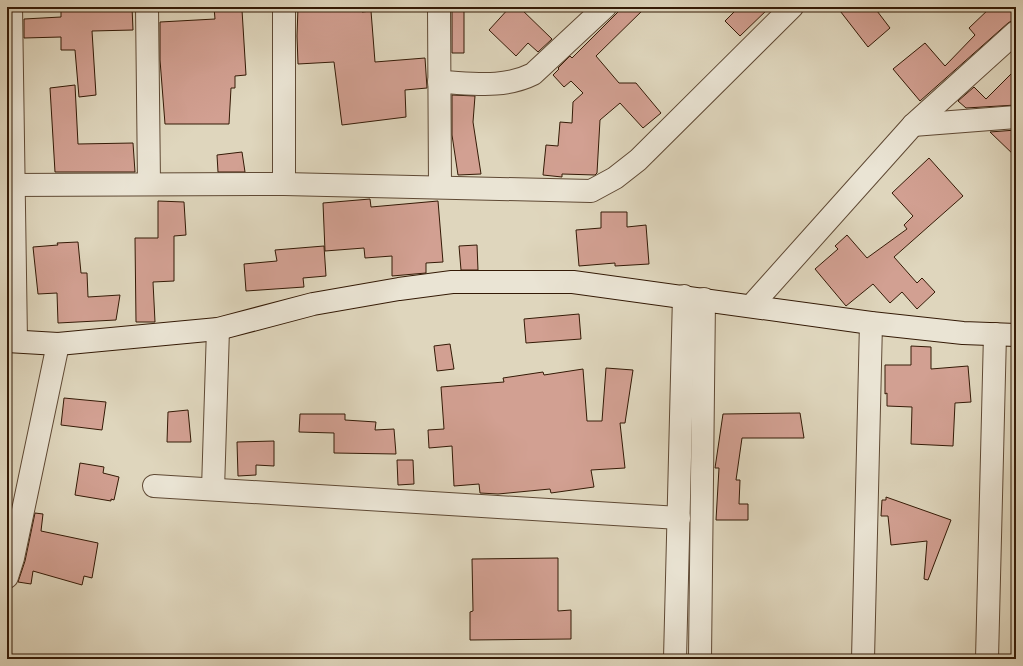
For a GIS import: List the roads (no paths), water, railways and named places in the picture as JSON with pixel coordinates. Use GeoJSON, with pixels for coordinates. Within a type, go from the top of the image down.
{"type":"FeatureCollection","features":[{"type":"Feature","properties":{"kind":"street"},"geometry":{"type":"LineString","coordinates":[[11,7],[11,341],[58,344],[218,329],[313,304],[398,289],[452,282],[572,282],[871,323],[964,333],[1016,335]]}},
{"type":"Feature","properties":{"kind":"street"},"geometry":{"type":"LineString","coordinates":[[147,7],[149,183]]}},
{"type":"Feature","properties":{"kind":"street"},"geometry":{"type":"LineString","coordinates":[[284,7],[284,184]]}},
{"type":"Feature","properties":{"kind":"street"},"geometry":{"type":"LineString","coordinates":[[439,7],[440,187]]}},
{"type":"Feature","properties":{"kind":"street"},"geometry":{"type":"LineString","coordinates":[[10,185],[149,183],[284,184],[573,191],[591,190],[609,182],[638,160],[792,7]]}},
{"type":"Feature","properties":{"kind":"street"},"geometry":{"type":"LineString","coordinates":[[439,82],[503,84],[519,81],[533,74],[600,9]]}},
{"type":"Feature","properties":{"kind":"street"},"geometry":{"type":"LineString","coordinates":[[751,306],[913,124],[1016,32]]}},
{"type":"Feature","properties":{"kind":"street"},"geometry":{"type":"LineString","coordinates":[[913,124],[1016,117]]}},
{"type":"Feature","properties":{"kind":"street"},"geometry":{"type":"LineString","coordinates":[[675,659],[679,518],[694,298]]}},
{"type":"Feature","properties":{"kind":"street"},"geometry":{"type":"LineString","coordinates":[[694,298],[700,659]]}},
{"type":"Feature","properties":{"kind":"street"},"geometry":{"type":"LineString","coordinates":[[864,659],[871,323]]}},
{"type":"Feature","properties":{"kind":"street"},"geometry":{"type":"LineString","coordinates":[[213,489],[218,329]]}},
{"type":"Feature","properties":{"kind":"street"},"geometry":{"type":"LineString","coordinates":[[987,659],[995,334]]}},
{"type":"Feature","properties":{"kind":"street"},"geometry":{"type":"LineString","coordinates":[[9,564],[58,344]]}},
{"type":"Feature","properties":{"kind":"street"},"geometry":{"type":"LineString","coordinates":[[154,486],[679,518]]}}]}
